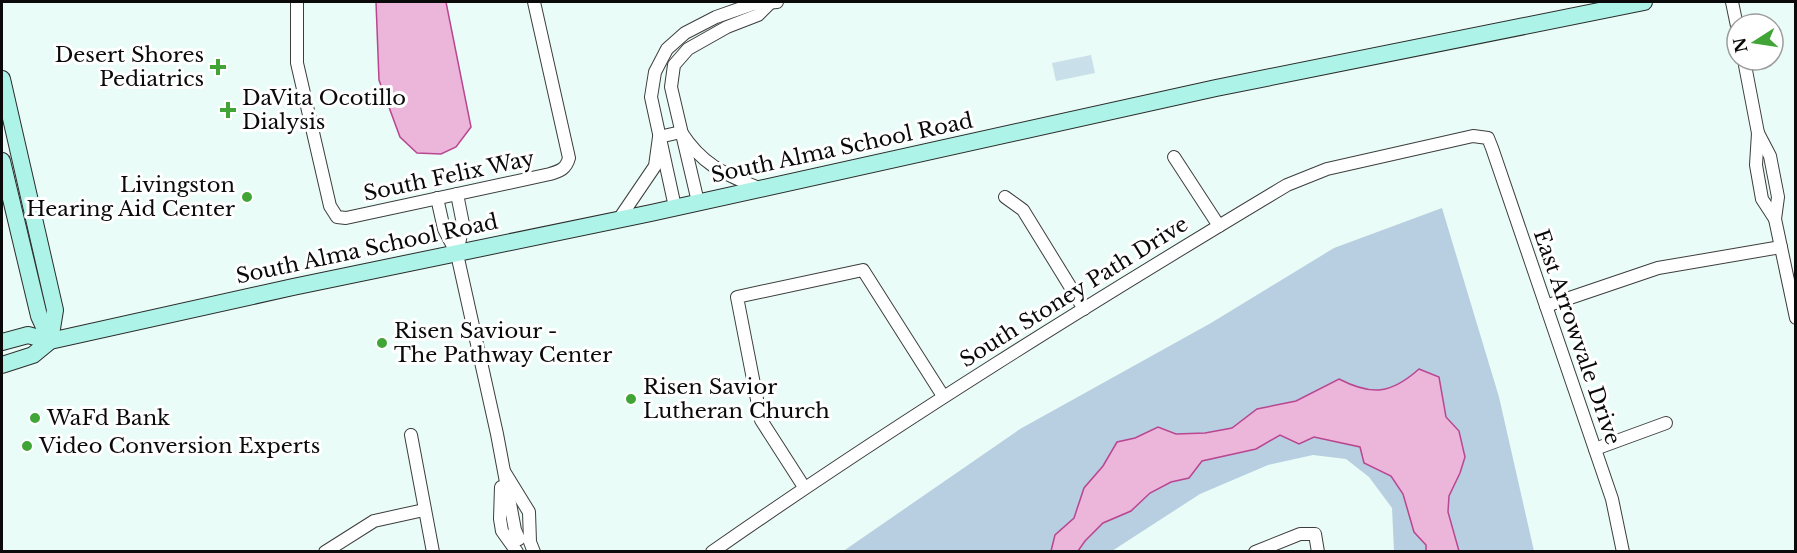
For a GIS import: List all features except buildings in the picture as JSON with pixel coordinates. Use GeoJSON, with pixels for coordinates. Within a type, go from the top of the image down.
{"type":"FeatureCollection","features":[{"type":"Feature","properties":{"kind":"main road","name":"South Alma School Road"},"geometry":{"type":"LineString","coordinates":[[2,365],[33,355],[50,341],[294,287],[760,189],[1216,88],[1644,2]]}},
{"type":"Feature","properties":{"kind":"main road"},"geometry":{"type":"LineString","coordinates":[[2,79],[55,310],[50,341]]}},
{"type":"Feature","properties":{"kind":"main road"},"geometry":{"type":"LineString","coordinates":[[2,161],[39,316],[50,341]]}},
{"type":"Feature","properties":{"kind":"main road","name":"South Alma School Road"},"geometry":{"type":"LineString","coordinates":[[2,342],[28,335],[50,341]]}},
{"type":"Feature","properties":{"kind":"street","name":"South Felix Way"},"geometry":{"type":"LineString","coordinates":[[297,2],[297,63],[330,206],[337,218],[550,174],[567,166],[569,158],[534,2]]}},
{"type":"Feature","properties":{"kind":"street"},"geometry":{"type":"LineString","coordinates":[[675,207],[651,97],[655,72],[667,49],[685,33],[716,17],[753,4],[773,3]]}},
{"type":"Feature","properties":{"kind":"street"},"geometry":{"type":"LineString","coordinates":[[698,202],[674,102],[672,82],[674,65],[688,49],[727,27],[758,15],[773,3]]}},
{"type":"Feature","properties":{"kind":"street"},"geometry":{"type":"LineString","coordinates":[[1746,72],[1758,133],[1756,165],[1762,199],[1775,219]]}},
{"type":"Feature","properties":{"kind":"street"},"geometry":{"type":"LineString","coordinates":[[653,82],[672,82]]}},
{"type":"Feature","properties":{"kind":"street"},"geometry":{"type":"LineString","coordinates":[[681,132],[694,151],[718,170],[760,189]]}},
{"type":"Feature","properties":{"kind":"street"},"geometry":{"type":"LineString","coordinates":[[659,137],[681,132]]}},
{"type":"Feature","properties":{"kind":"street"},"geometry":{"type":"LineString","coordinates":[[1758,133],[1770,156],[1778,197],[1775,219],[1796,318]]}},
{"type":"Feature","properties":{"kind":"street","name":"South Stoney Path Drive"},"geometry":{"type":"LineString","coordinates":[[712,552],[804,487],[943,396],[1287,185],[1327,169],[1473,136],[1488,138]]}},
{"type":"Feature","properties":{"kind":"street"},"geometry":{"type":"LineString","coordinates":[[619,219],[654,166],[659,137]]}},
{"type":"Feature","properties":{"kind":"street","name":"East Arrowvale Drive"},"geometry":{"type":"LineString","coordinates":[[1488,138],[1612,499],[1623,552]]}},
{"type":"Feature","properties":{"kind":"street"},"geometry":{"type":"LineString","coordinates":[[1174,157],[1219,226]]}},
{"type":"Feature","properties":{"kind":"street"},"geometry":{"type":"LineString","coordinates":[[1758,178],[1773,174]]}},
{"type":"Feature","properties":{"kind":"street"},"geometry":{"type":"LineString","coordinates":[[457,194],[463,224],[457,254]]}},
{"type":"Feature","properties":{"kind":"street"},"geometry":{"type":"LineString","coordinates":[[1005,197],[1023,210],[1084,309]]}},
{"type":"Feature","properties":{"kind":"street"},"geometry":{"type":"LineString","coordinates":[[436,198],[444,229],[457,254],[515,530],[520,543],[534,552]]}},
{"type":"Feature","properties":{"kind":"street"},"geometry":{"type":"LineString","coordinates":[[1546,306],[1658,268],[1781,247]]}},
{"type":"Feature","properties":{"kind":"street"},"geometry":{"type":"LineString","coordinates":[[804,487],[761,420],[737,297],[863,270],[943,396]]}},
{"type":"Feature","properties":{"kind":"street"},"geometry":{"type":"LineString","coordinates":[[1595,449],[1666,423]]}},
{"type":"Feature","properties":{"kind":"street"},"geometry":{"type":"LineString","coordinates":[[411,435],[433,552]]}},
{"type":"Feature","properties":{"kind":"street"},"geometry":{"type":"LineString","coordinates":[[325,552],[374,521],[424,510]]}},
{"type":"Feature","properties":{"kind":"street"},"geometry":{"type":"LineString","coordinates":[[1256,552],[1300,534],[1315,534],[1318,552]]}},
{"type":"Feature","properties":{"kind":"shaded area"},"geometry":{"type":"Polygon","coordinates":[[[376,2],[446,2],[471,127],[456,147],[441,154],[417,153],[400,137],[379,80],[376,2]]]}},
{"type":"Feature","properties":{"kind":"shaded area"},"geometry":{"type":"Polygon","coordinates":[[[1091,55],[1095,73],[1056,81],[1052,63],[1091,55]]]}},
{"type":"Feature","properties":{"kind":"shaded area"},"geometry":{"type":"Polygon","coordinates":[[[1442,208],[1499,397],[1534,551],[1394,551],[1392,508],[1369,477],[1346,459],[1313,455],[1268,465],[1200,494],[1112,551],[842,552],[1020,429],[1211,323],[1334,248],[1442,208]]]}},
{"type":"Feature","properties":{"kind":"shaded area"},"geometry":{"type":"Polygon","coordinates":[[[1419,369],[1439,377],[1446,417],[1459,431],[1465,457],[1449,496],[1448,512],[1459,551],[1426,551],[1426,545],[1414,532],[1403,494],[1391,476],[1364,463],[1360,447],[1314,437],[1299,444],[1280,435],[1256,449],[1202,461],[1189,478],[1171,482],[1150,493],[1131,511],[1103,523],[1078,551],[1051,551],[1055,535],[1074,518],[1084,488],[1103,466],[1117,442],[1135,438],[1158,427],[1176,434],[1205,433],[1232,428],[1257,409],[1296,401],[1339,379],[1361,388],[1381,390],[1399,384],[1419,369]]]}},
{"type":"Feature","properties":{"kind":"place","name":"Desert Shores Pediatrics"},"geometry":{"type":"Point","coordinates":[218,67]}},
{"type":"Feature","properties":{"kind":"place","name":"DaVita Ocotillo Dialysis"},"geometry":{"type":"Point","coordinates":[228,110]}},
{"type":"Feature","properties":{"kind":"place","name":"Livingston Hearing Aid Center"},"geometry":{"type":"Point","coordinates":[247,197]}},
{"type":"Feature","properties":{"kind":"place","name":"Risen Saviour - The Pathway Center"},"geometry":{"type":"Point","coordinates":[382,343]}},
{"type":"Feature","properties":{"kind":"place","name":"Risen Savior Lutheran Church"},"geometry":{"type":"Point","coordinates":[631,399]}},
{"type":"Feature","properties":{"kind":"place","name":"WaFd Bank"},"geometry":{"type":"Point","coordinates":[35,418]}},
{"type":"Feature","properties":{"kind":"place","name":"Video Conversion Experts"},"geometry":{"type":"Point","coordinates":[27,446]}}]}
